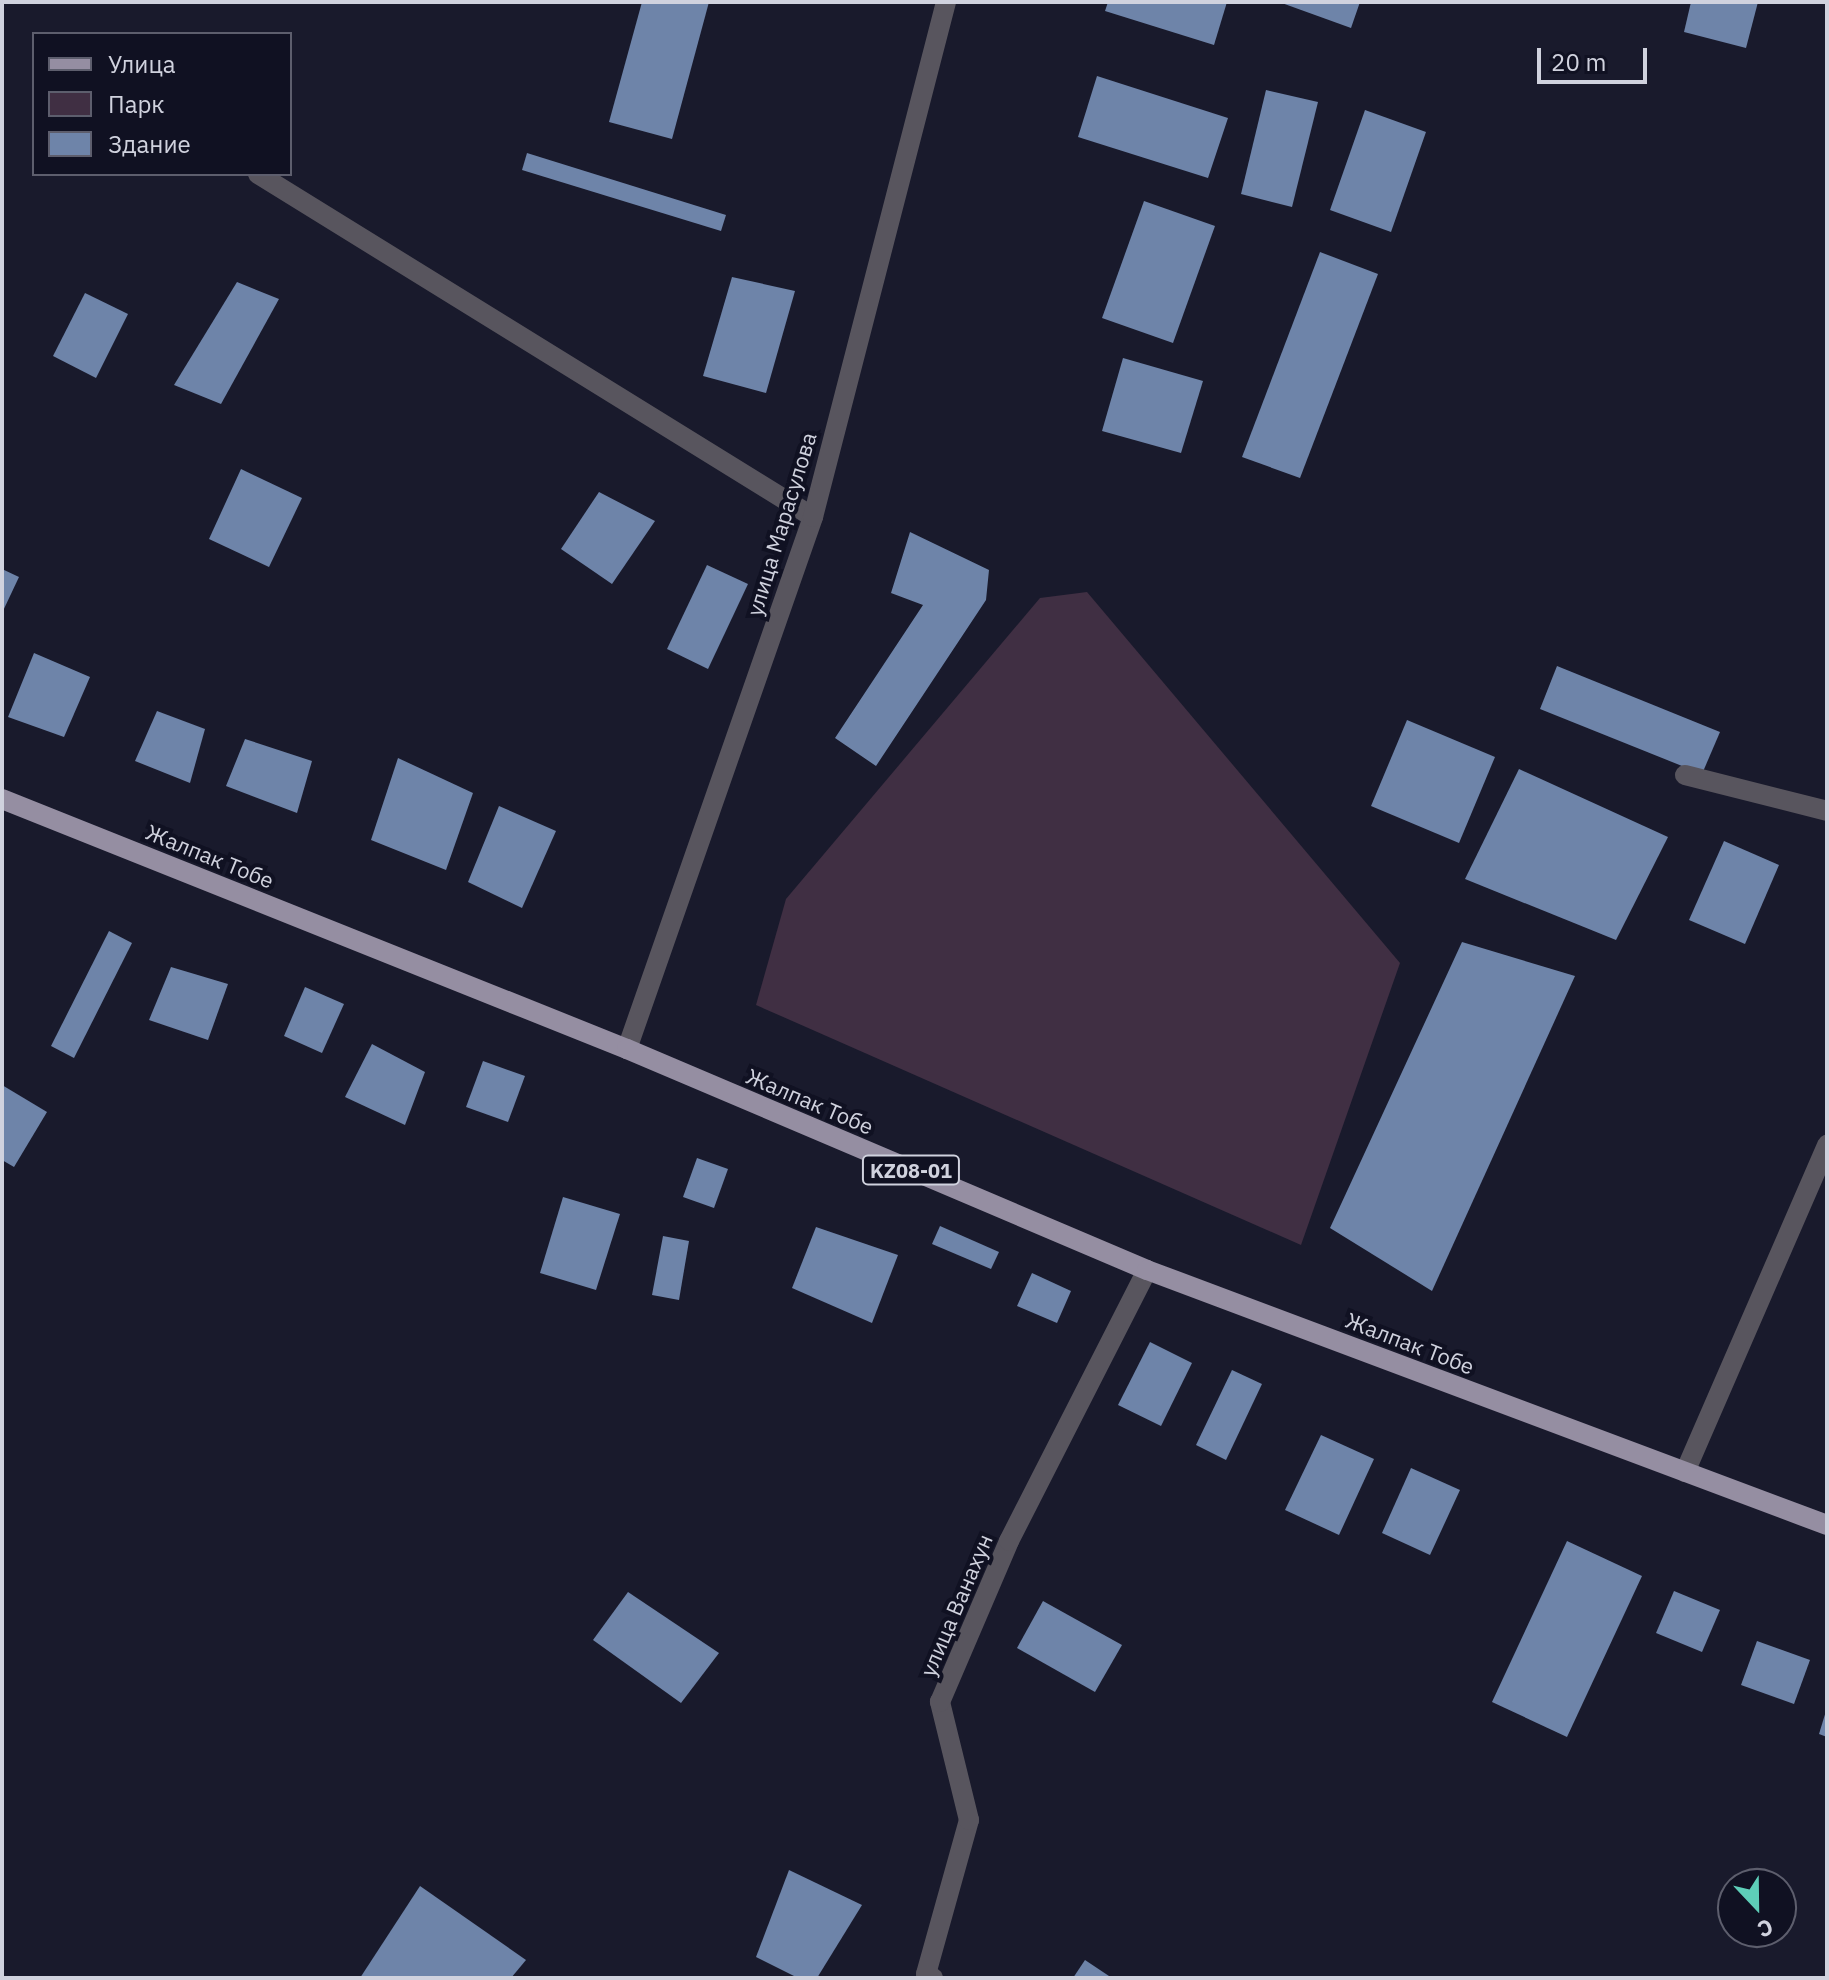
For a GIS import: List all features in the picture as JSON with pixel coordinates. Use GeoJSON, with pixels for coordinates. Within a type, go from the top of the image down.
{"type":"FeatureCollection","features":[{"type":"Feature","properties":{"kind":"main road","name":"Жалпак Тобе"},"geometry":{"type":"LineString","coordinates":[[2,799],[627,1049],[1147,1270],[1827,1525]]}},
{"type":"Feature","properties":{"kind":"street","name":"улица Марасулова"},"geometry":{"type":"LineString","coordinates":[[627,1049],[813,517],[946,2]]}},
{"type":"Feature","properties":{"kind":"street"},"geometry":{"type":"LineString","coordinates":[[261,176],[813,517]]}},
{"type":"Feature","properties":{"kind":"street"},"geometry":{"type":"LineString","coordinates":[[1685,775],[1827,811]]}},
{"type":"Feature","properties":{"kind":"street"},"geometry":{"type":"LineString","coordinates":[[1685,1472],[1827,1145]]}},
{"type":"Feature","properties":{"kind":"street","name":"улица Ванахун"},"geometry":{"type":"LineString","coordinates":[[927,1977],[969,1820],[940,1702],[1009,1541],[1147,1270]]}},
{"type":"Feature","properties":{"kind":"green space"},"geometry":{"type":"Polygon","coordinates":[[[1087,592],[1400,963],[1301,1245],[756,1005],[786,899],[1040,598],[1087,592]]]}},
{"type":"Feature","properties":{"kind":"building"},"geometry":{"type":"Polygon","coordinates":[[[642,2],[709,2],[672,139],[609,122],[642,2]]]}},
{"type":"Feature","properties":{"kind":"building"},"geometry":{"type":"Polygon","coordinates":[[[1108,2],[1227,2],[1214,45],[1105,11],[1108,2]]]}},
{"type":"Feature","properties":{"kind":"building"},"geometry":{"type":"Polygon","coordinates":[[[1279,2],[1360,2],[1351,28],[1279,2]]]}},
{"type":"Feature","properties":{"kind":"building"},"geometry":{"type":"Polygon","coordinates":[[[1691,2],[1758,2],[1746,48],[1684,32],[1691,2]]]}},
{"type":"Feature","properties":{"kind":"building"},"geometry":{"type":"Polygon","coordinates":[[[1097,76],[1228,118],[1208,178],[1078,137],[1097,76]]]}},
{"type":"Feature","properties":{"kind":"building"},"geometry":{"type":"Polygon","coordinates":[[[1266,90],[1318,102],[1292,207],[1241,194],[1266,90]]]}},
{"type":"Feature","properties":{"kind":"building"},"geometry":{"type":"Polygon","coordinates":[[[1365,110],[1426,132],[1391,232],[1330,210],[1365,110]]]}},
{"type":"Feature","properties":{"kind":"building"},"geometry":{"type":"Polygon","coordinates":[[[527,153],[726,215],[721,231],[522,170],[527,153]]]}},
{"type":"Feature","properties":{"kind":"building"},"geometry":{"type":"Polygon","coordinates":[[[1144,201],[1215,226],[1173,343],[1102,318],[1144,201]]]}},
{"type":"Feature","properties":{"kind":"building"},"geometry":{"type":"Polygon","coordinates":[[[1320,252],[1378,274],[1300,478],[1242,457],[1320,252]]]}},
{"type":"Feature","properties":{"kind":"building"},"geometry":{"type":"Polygon","coordinates":[[[732,277],[795,291],[766,393],[703,376],[732,277]]]}},
{"type":"Feature","properties":{"kind":"building"},"geometry":{"type":"Polygon","coordinates":[[[237,282],[279,299],[221,404],[174,385],[237,282]]]}},
{"type":"Feature","properties":{"kind":"building"},"geometry":{"type":"Polygon","coordinates":[[[85,293],[128,314],[96,378],[53,356],[85,293]]]}},
{"type":"Feature","properties":{"kind":"building"},"geometry":{"type":"Polygon","coordinates":[[[1123,358],[1203,381],[1181,453],[1102,431],[1123,358]]]}},
{"type":"Feature","properties":{"kind":"building"},"geometry":{"type":"Polygon","coordinates":[[[241,469],[302,498],[269,567],[209,539],[241,469]]]}},
{"type":"Feature","properties":{"kind":"building"},"geometry":{"type":"Polygon","coordinates":[[[599,492],[655,521],[612,584],[561,549],[599,492]]]}},
{"type":"Feature","properties":{"kind":"building"},"geometry":{"type":"Polygon","coordinates":[[[910,532],[989,570],[986,600],[876,766],[835,738],[923,605],[891,593],[910,532]]]}},
{"type":"Feature","properties":{"kind":"building"},"geometry":{"type":"Polygon","coordinates":[[[707,565],[748,584],[708,669],[667,649],[707,565]]]}},
{"type":"Feature","properties":{"kind":"building"},"geometry":{"type":"Polygon","coordinates":[[[2,569],[19,577],[2,613],[2,569]]]}},
{"type":"Feature","properties":{"kind":"building"},"geometry":{"type":"Polygon","coordinates":[[[34,653],[90,677],[64,737],[8,717],[34,653]]]}},
{"type":"Feature","properties":{"kind":"building"},"geometry":{"type":"Polygon","coordinates":[[[1557,666],[1720,732],[1702,774],[1540,709],[1557,666]]]}},
{"type":"Feature","properties":{"kind":"building"},"geometry":{"type":"Polygon","coordinates":[[[157,711],[205,729],[190,783],[135,761],[157,711]]]}},
{"type":"Feature","properties":{"kind":"building"},"geometry":{"type":"Polygon","coordinates":[[[1407,720],[1495,757],[1459,843],[1371,806],[1407,720]]]}},
{"type":"Feature","properties":{"kind":"building"},"geometry":{"type":"Polygon","coordinates":[[[245,739],[312,761],[297,813],[226,786],[245,739]]]}},
{"type":"Feature","properties":{"kind":"building"},"geometry":{"type":"Polygon","coordinates":[[[398,758],[473,793],[446,870],[371,840],[398,758]]]}},
{"type":"Feature","properties":{"kind":"building"},"geometry":{"type":"Polygon","coordinates":[[[1519,769],[1668,837],[1616,940],[1465,879],[1519,769]]]}},
{"type":"Feature","properties":{"kind":"building"},"geometry":{"type":"Polygon","coordinates":[[[499,806],[556,831],[522,908],[468,882],[499,806]]]}},
{"type":"Feature","properties":{"kind":"building"},"geometry":{"type":"Polygon","coordinates":[[[1724,841],[1779,865],[1745,944],[1689,920],[1724,841]]]}},
{"type":"Feature","properties":{"kind":"building"},"geometry":{"type":"Polygon","coordinates":[[[109,931],[132,943],[74,1058],[51,1046],[109,931]]]}},
{"type":"Feature","properties":{"kind":"building"},"geometry":{"type":"Polygon","coordinates":[[[1462,942],[1575,976],[1432,1291],[1330,1228],[1462,942]]]}},
{"type":"Feature","properties":{"kind":"building"},"geometry":{"type":"Polygon","coordinates":[[[171,967],[228,984],[208,1040],[149,1020],[171,967]]]}},
{"type":"Feature","properties":{"kind":"building"},"geometry":{"type":"Polygon","coordinates":[[[305,987],[344,1004],[322,1053],[284,1036],[305,987]]]}},
{"type":"Feature","properties":{"kind":"building"},"geometry":{"type":"Polygon","coordinates":[[[372,1044],[425,1072],[405,1125],[345,1097],[372,1044]]]}},
{"type":"Feature","properties":{"kind":"building"},"geometry":{"type":"Polygon","coordinates":[[[483,1061],[525,1076],[508,1122],[466,1107],[483,1061]]]}},
{"type":"Feature","properties":{"kind":"building"},"geometry":{"type":"Polygon","coordinates":[[[2,1085],[47,1112],[14,1167],[2,1160],[2,1085]]]}},
{"type":"Feature","properties":{"kind":"building"},"geometry":{"type":"Polygon","coordinates":[[[697,1158],[728,1169],[714,1208],[683,1197],[697,1158]]]}},
{"type":"Feature","properties":{"kind":"building"},"geometry":{"type":"Polygon","coordinates":[[[563,1197],[620,1214],[596,1290],[540,1273],[563,1197]]]}},
{"type":"Feature","properties":{"kind":"building"},"geometry":{"type":"Polygon","coordinates":[[[940,1226],[999,1252],[991,1269],[932,1244],[940,1226]]]}},
{"type":"Feature","properties":{"kind":"building"},"geometry":{"type":"Polygon","coordinates":[[[816,1227],[898,1255],[872,1323],[792,1288],[816,1227]]]}},
{"type":"Feature","properties":{"kind":"building"},"geometry":{"type":"Polygon","coordinates":[[[663,1236],[689,1241],[679,1300],[652,1295],[663,1236]]]}},
{"type":"Feature","properties":{"kind":"building"},"geometry":{"type":"Polygon","coordinates":[[[1032,1273],[1071,1291],[1057,1323],[1017,1306],[1032,1273]]]}},
{"type":"Feature","properties":{"kind":"building"},"geometry":{"type":"Polygon","coordinates":[[[1150,1342],[1192,1363],[1161,1426],[1118,1405],[1150,1342]]]}},
{"type":"Feature","properties":{"kind":"building"},"geometry":{"type":"Polygon","coordinates":[[[1232,1370],[1262,1384],[1226,1460],[1196,1445],[1232,1370]]]}},
{"type":"Feature","properties":{"kind":"building"},"geometry":{"type":"Polygon","coordinates":[[[1321,1435],[1374,1459],[1339,1535],[1285,1510],[1321,1435]]]}},
{"type":"Feature","properties":{"kind":"building"},"geometry":{"type":"Polygon","coordinates":[[[1411,1468],[1460,1490],[1430,1555],[1382,1533],[1411,1468]]]}},
{"type":"Feature","properties":{"kind":"building"},"geometry":{"type":"Polygon","coordinates":[[[1567,1541],[1642,1576],[1567,1737],[1492,1702],[1567,1541]]]}},
{"type":"Feature","properties":{"kind":"building"},"geometry":{"type":"Polygon","coordinates":[[[1674,1591],[1720,1610],[1702,1652],[1656,1633],[1674,1591]]]}},
{"type":"Feature","properties":{"kind":"building"},"geometry":{"type":"Polygon","coordinates":[[[628,1592],[719,1653],[681,1703],[593,1640],[628,1592]]]}},
{"type":"Feature","properties":{"kind":"building"},"geometry":{"type":"Polygon","coordinates":[[[1043,1601],[1122,1645],[1095,1692],[1017,1648],[1043,1601]]]}},
{"type":"Feature","properties":{"kind":"building"},"geometry":{"type":"Polygon","coordinates":[[[1757,1641],[1810,1660],[1794,1704],[1741,1685],[1757,1641]]]}},
{"type":"Feature","properties":{"kind":"building"},"geometry":{"type":"Polygon","coordinates":[[[1827,1711],[1827,1737],[1819,1734],[1827,1711]]]}},
{"type":"Feature","properties":{"kind":"building"},"geometry":{"type":"Polygon","coordinates":[[[789,1870],[862,1905],[817,1978],[798,1978],[756,1957],[789,1870]]]}},
{"type":"Feature","properties":{"kind":"building"},"geometry":{"type":"Polygon","coordinates":[[[420,1886],[526,1960],[511,1978],[360,1978],[420,1886]]]}},
{"type":"Feature","properties":{"kind":"building"},"geometry":{"type":"Polygon","coordinates":[[[1085,1960],[1112,1978],[1073,1978],[1085,1960]]]}}]}
